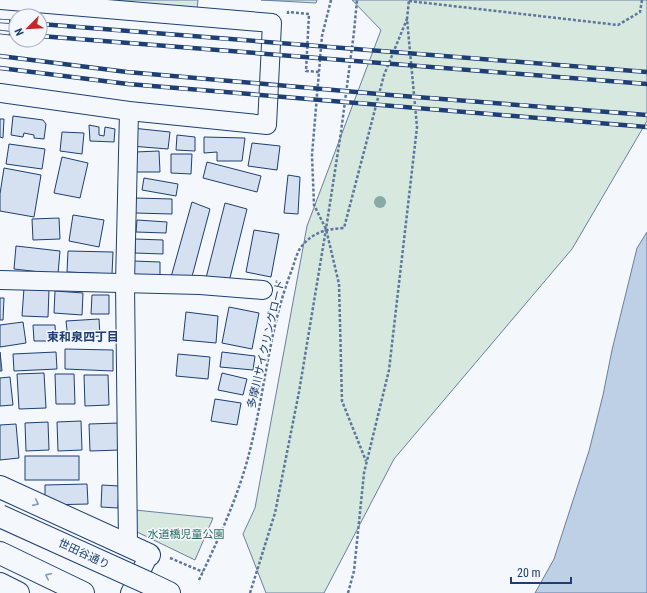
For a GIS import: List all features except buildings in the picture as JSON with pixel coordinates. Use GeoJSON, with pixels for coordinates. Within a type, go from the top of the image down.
{"type":"FeatureCollection","features":[{"type":"Feature","properties":{"kind":"main road"},"geometry":{"type":"LineString","coordinates":[[0,487],[128,544],[149,555]]}},
{"type":"Feature","properties":{"kind":"main road","name":"世田谷通り"},"geometry":{"type":"LineString","coordinates":[[0,516],[139,588],[169,593]]}},
{"type":"Feature","properties":{"kind":"main road"},"geometry":{"type":"LineString","coordinates":[[0,553],[83,593]]}},
{"type":"Feature","properties":{"kind":"main road"},"geometry":{"type":"LineString","coordinates":[[0,584],[18,593]]}},
{"type":"Feature","properties":{"kind":"street"},"geometry":{"type":"LineString","coordinates":[[0,93],[129,110],[267,125],[272,23],[1,0]]}},
{"type":"Feature","properties":{"kind":"street"},"geometry":{"type":"LineString","coordinates":[[128,544],[125,283],[129,110]]}},
{"type":"Feature","properties":{"kind":"street"},"geometry":{"type":"LineString","coordinates":[[0,280],[200,285],[263,290]]}},
{"type":"Feature","properties":{"kind":"street"},"geometry":{"type":"LineString","coordinates":[[139,588],[149,555]]}},
{"type":"Feature","properties":{"kind":"path"},"geometry":{"type":"LineString","coordinates":[[331,0],[322,36],[312,155],[314,205],[326,229],[339,284],[342,401],[366,461]]}},
{"type":"Feature","properties":{"kind":"path"},"geometry":{"type":"LineString","coordinates":[[250,593],[275,513],[299,392],[345,102],[357,0]]}},
{"type":"Feature","properties":{"kind":"path"},"geometry":{"type":"LineString","coordinates":[[348,593],[354,571],[366,461],[389,370],[418,127],[407,19],[409,0],[618,26],[640,12],[642,0]]}},
{"type":"Feature","properties":{"kind":"path"},"geometry":{"type":"LineString","coordinates":[[288,20],[288,12],[309,14],[306,71],[319,72]]}},
{"type":"Feature","properties":{"kind":"path"},"geometry":{"type":"LineString","coordinates":[[326,229],[344,228],[384,75],[407,19]]}},
{"type":"Feature","properties":{"kind":"path","name":"多摩川サイクリングロード"},"geometry":{"type":"LineString","coordinates":[[199,580],[240,486],[250,449],[284,291],[301,248],[312,236],[326,229]]}},
{"type":"Feature","properties":{"kind":"path"},"geometry":{"type":"LineString","coordinates":[[149,555],[170,558],[203,572]]}},
{"type":"Feature","properties":{"kind":"green space"},"geometry":{"type":"Polygon","coordinates":[[[90,0],[198,0],[197,9],[90,0]]]}},
{"type":"Feature","properties":{"kind":"green space"},"geometry":{"type":"Polygon","coordinates":[[[261,0],[317,0],[316,3],[261,0]]]}},
{"type":"Feature","properties":{"kind":"green space"},"geometry":{"type":"Polygon","coordinates":[[[352,0],[647,0],[647,121],[572,249],[394,459],[324,593],[266,593],[243,534],[255,508],[307,226],[381,30],[352,0]]]}},
{"type":"Feature","properties":{"kind":"green space","name":"水道橋児童公園"},"geometry":{"type":"Polygon","coordinates":[[[135,510],[213,518],[195,560],[135,531],[135,510]]]}},
{"type":"Feature","properties":{"kind":"water"},"geometry":{"type":"Polygon","coordinates":[[[647,232],[647,593],[535,593],[554,559],[589,451],[637,248],[647,232]]]}},
{"type":"Feature","properties":{"kind":"railway"},"geometry":{"type":"LineString","coordinates":[[0,21],[8,22]]}},
{"type":"Feature","properties":{"kind":"railway"},"geometry":{"type":"LineString","coordinates":[[48,25],[647,72]]}},
{"type":"Feature","properties":{"kind":"railway"},"geometry":{"type":"LineString","coordinates":[[0,32],[8,33]]}},
{"type":"Feature","properties":{"kind":"railway"},"geometry":{"type":"LineString","coordinates":[[48,37],[647,84]]}},
{"type":"Feature","properties":{"kind":"railway"},"geometry":{"type":"LineString","coordinates":[[0,56],[127,72],[390,95],[647,115]]}},
{"type":"Feature","properties":{"kind":"railway"},"geometry":{"type":"LineString","coordinates":[[0,68],[128,84],[647,127]]}},
{"type":"Feature","properties":{"kind":"district","name":"東和泉四丁目"},"geometry":{"type":"Point","coordinates":[83,337]}}]}
